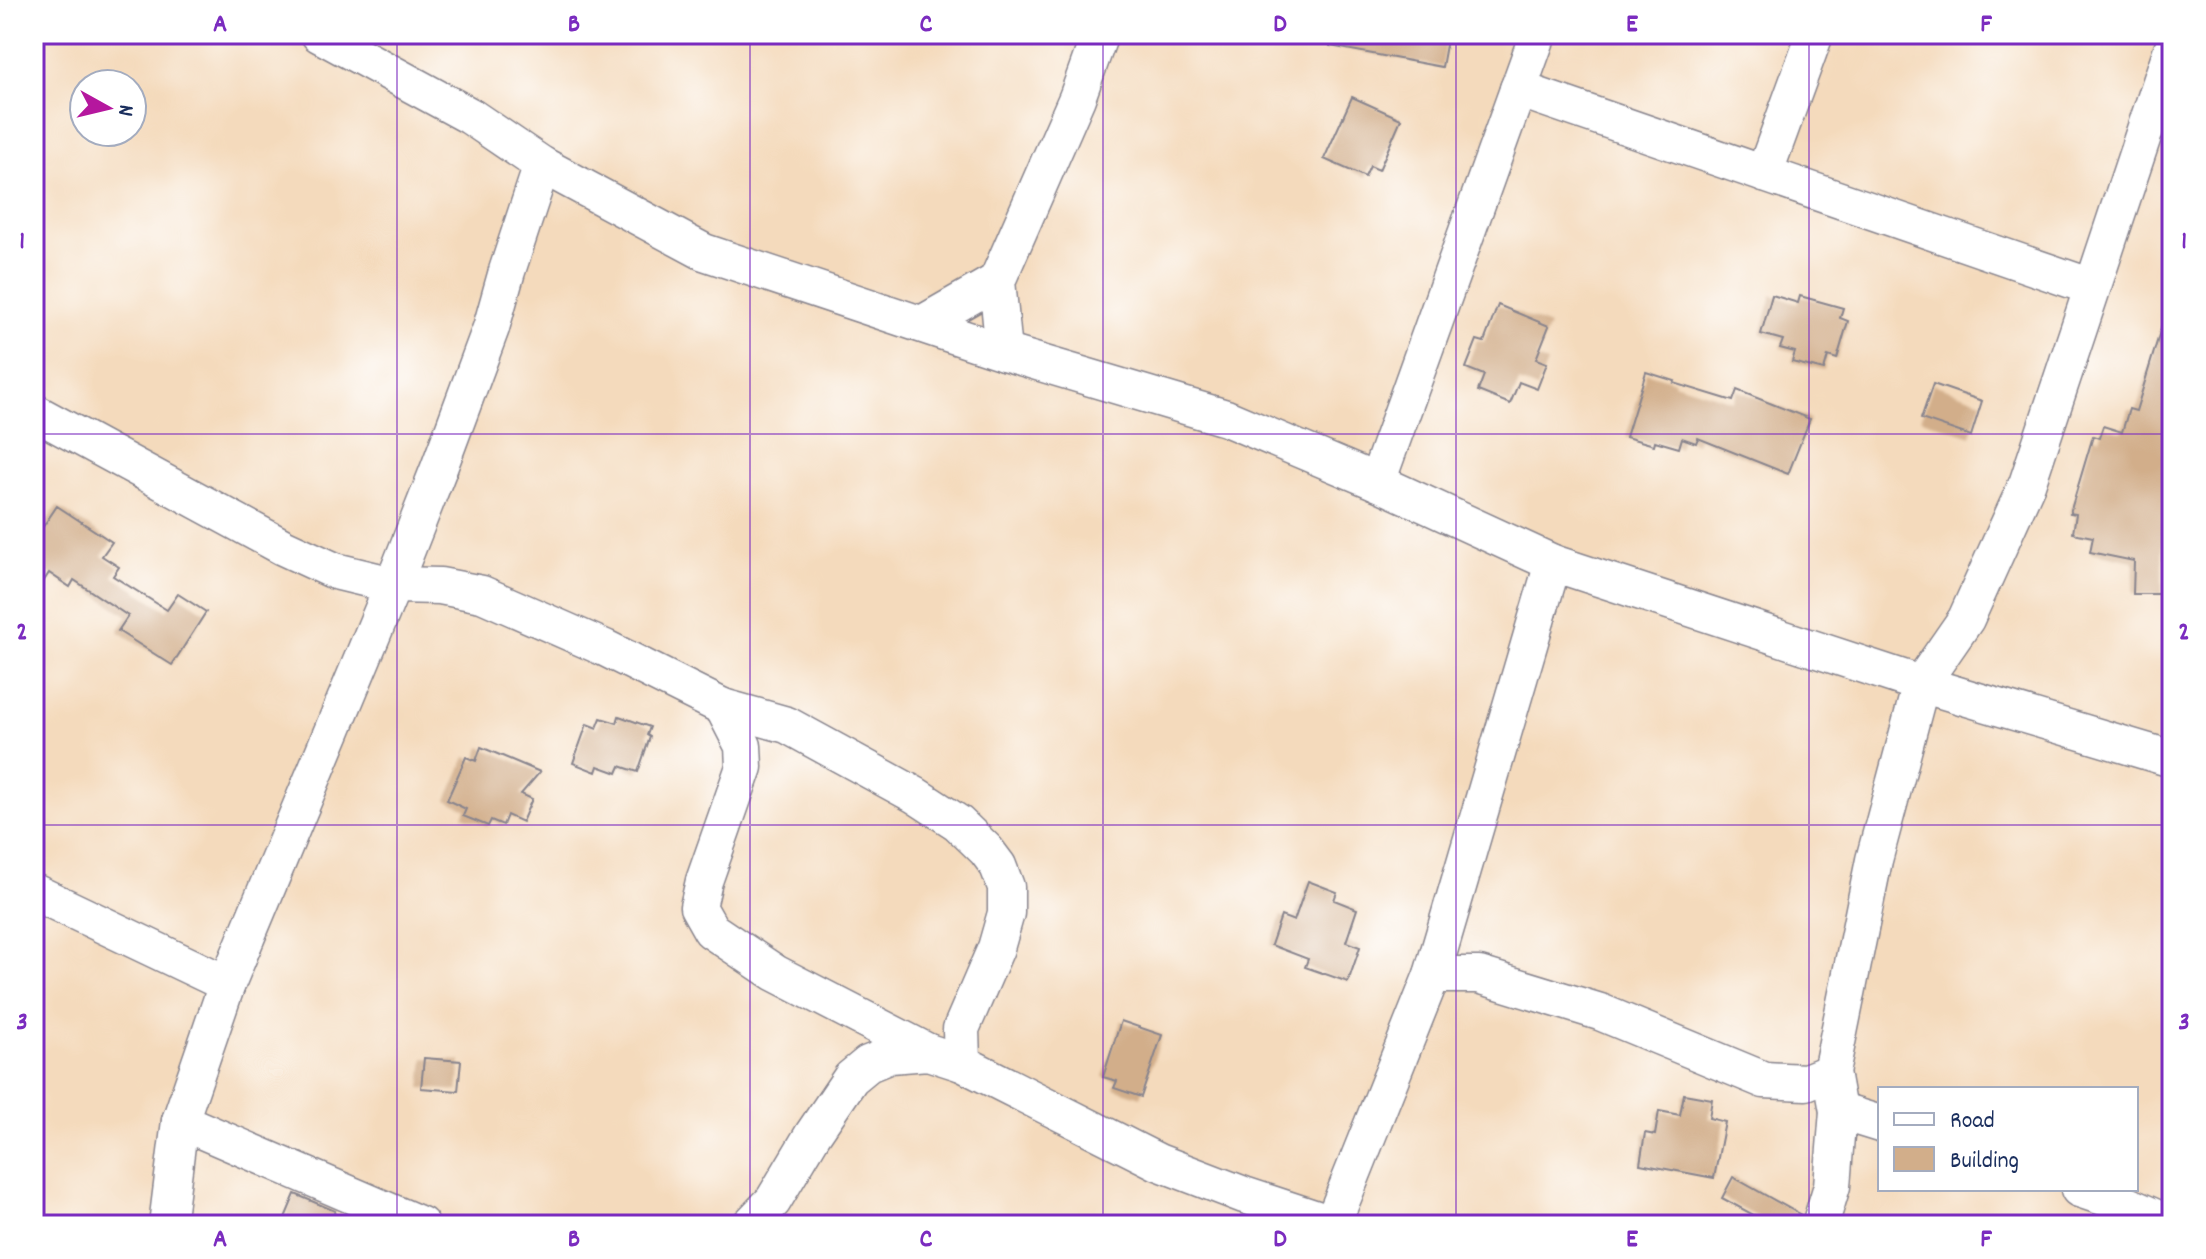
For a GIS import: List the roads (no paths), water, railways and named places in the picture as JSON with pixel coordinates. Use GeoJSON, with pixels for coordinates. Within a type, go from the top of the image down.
{"type":"FeatureCollection","features":[{"type":"Feature","properties":{"kind":"street"},"geometry":{"type":"LineString","coordinates":[[319,34],[470,116],[542,165],[704,252],[1004,352],[1226,418],[1377,482],[1553,563],[1921,684],[2172,759]]}},
{"type":"Feature","properties":{"kind":"street"},"geometry":{"type":"LineString","coordinates":[[1004,352],[997,281],[1077,98],[1100,34]]}},
{"type":"Feature","properties":{"kind":"street"},"geometry":{"type":"LineString","coordinates":[[1377,482],[1538,34]]}},
{"type":"Feature","properties":{"kind":"street"},"geometry":{"type":"LineString","coordinates":[[1764,174],[1815,34]]}},
{"type":"Feature","properties":{"kind":"street"},"geometry":{"type":"LineString","coordinates":[[1820,1225],[1832,1186],[1838,1111],[1831,1072],[1874,860],[1921,684],[1966,619],[2027,484],[2172,49]]}},
{"type":"Feature","properties":{"kind":"street"},"geometry":{"type":"LineString","coordinates":[[1518,89],[2092,287]]}},
{"type":"Feature","properties":{"kind":"street"},"geometry":{"type":"LineString","coordinates":[[167,1225],[180,1121],[227,984],[393,585],[491,328],[542,165]]}},
{"type":"Feature","properties":{"kind":"street"},"geometry":{"type":"LineString","coordinates":[[922,324],[997,281]]}},
{"type":"Feature","properties":{"kind":"street"},"geometry":{"type":"LineString","coordinates":[[34,412],[283,547],[335,571],[393,585],[440,586],[482,594],[605,648],[723,707],[787,725],[915,795],[958,823],[986,850],[998,866],[1006,887],[1006,913],[996,948],[961,1029],[962,1063]]}},
{"type":"Feature","properties":{"kind":"street"},"geometry":{"type":"LineString","coordinates":[[723,707],[743,746],[744,767],[698,907],[711,930],[775,973],[928,1052],[962,1063],[1158,1162],[1332,1225],[1432,975],[1553,563]]}},
{"type":"Feature","properties":{"kind":"street"},"geometry":{"type":"LineString","coordinates":[[34,892],[227,984]]}},
{"type":"Feature","properties":{"kind":"street"},"geometry":{"type":"LineString","coordinates":[[1432,975],[1479,975],[1600,1012],[1764,1080],[1806,1082],[1831,1072]]}},
{"type":"Feature","properties":{"kind":"street"},"geometry":{"type":"LineString","coordinates":[[750,1225],[773,1201],[851,1078],[868,1064],[890,1055],[928,1052]]}},
{"type":"Feature","properties":{"kind":"street"},"geometry":{"type":"LineString","coordinates":[[1838,1111],[1878,1123]]}},
{"type":"Feature","properties":{"kind":"street"},"geometry":{"type":"LineString","coordinates":[[180,1121],[421,1225]]}},
{"type":"Feature","properties":{"kind":"street"},"geometry":{"type":"LineString","coordinates":[[2085,1191],[2172,1225]]}}]}
